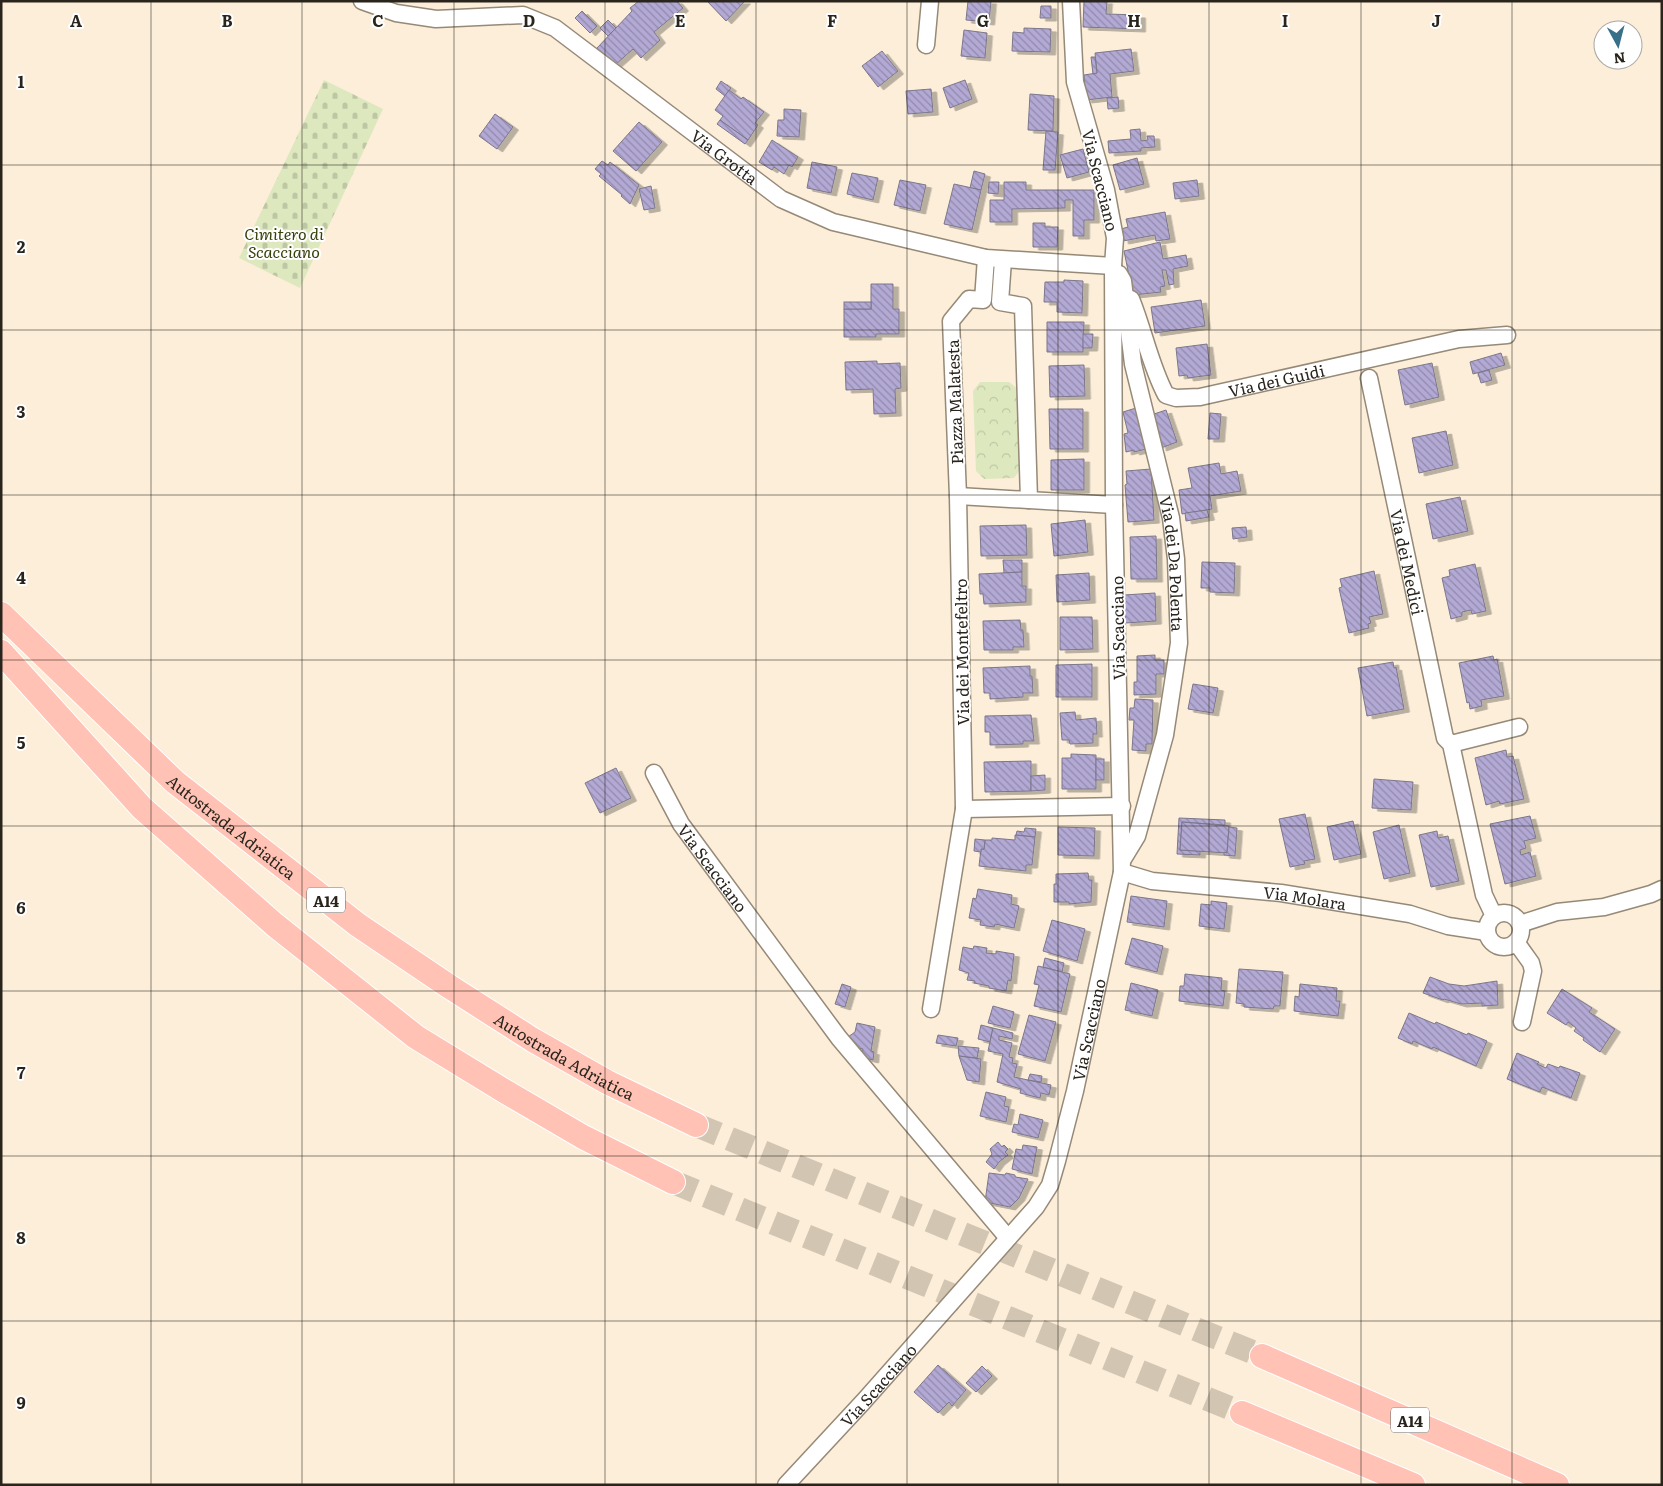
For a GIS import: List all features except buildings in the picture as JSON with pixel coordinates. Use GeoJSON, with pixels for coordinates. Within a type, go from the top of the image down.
{"type":"FeatureCollection","features":[{"type":"Feature","properties":{"kind":"highway","name":"Autostrada Adriatica"},"geometry":{"type":"LineString","coordinates":[[1,614],[175,782],[358,925],[533,1040],[607,1082],[696,1125]]}},
{"type":"Feature","properties":{"kind":"highway"},"geometry":{"type":"LineString","coordinates":[[1,652],[142,808],[275,925],[416,1037],[584,1137],[673,1182]]}},
{"type":"Feature","properties":{"kind":"highway","name":"A14"},"geometry":{"type":"LineString","coordinates":[[1262,1356],[1557,1485]]}},
{"type":"Feature","properties":{"kind":"highway"},"geometry":{"type":"LineString","coordinates":[[1242,1413],[1413,1485]]}},
{"type":"Feature","properties":{"kind":"street","name":"Via Grotta"},"geometry":{"type":"LineString","coordinates":[[362,1],[396,13],[436,19],[514,8],[523,15],[555,28],[781,199],[833,222],[986,258],[1113,266]]}},
{"type":"Feature","properties":{"kind":"street"},"geometry":{"type":"LineString","coordinates":[[926,45],[930,1]]}},
{"type":"Feature","properties":{"kind":"street","name":"Via Scacciano"},"geometry":{"type":"LineString","coordinates":[[786,1485],[863,1402],[1036,1207],[1050,1185],[1074,1091],[1122,866],[1114,505],[1113,266],[1115,238],[1106,190],[1075,82],[1071,1]]}},
{"type":"Feature","properties":{"kind":"street","name":"Piazza Malatesta"},"geometry":{"type":"LineString","coordinates":[[958,496],[951,321],[969,299],[983,300],[986,258]]}},
{"type":"Feature","properties":{"kind":"street"},"geometry":{"type":"LineString","coordinates":[[1003,260],[1000,302],[1023,306],[1029,500]]}},
{"type":"Feature","properties":{"kind":"street","name":"Via dei Da Polenta"},"geometry":{"type":"LineString","coordinates":[[1113,266],[1123,281],[1133,364],[1171,518],[1176,559],[1179,642],[1165,735],[1137,836],[1122,866]]}},
{"type":"Feature","properties":{"kind":"street","name":"Via dei Guidi"},"geometry":{"type":"LineString","coordinates":[[1123,281],[1141,324],[1158,380],[1166,395],[1176,398],[1200,396],[1459,338],[1507,335]]}},
{"type":"Feature","properties":{"kind":"street","name":"Via dei Medici"},"geometry":{"type":"LineString","coordinates":[[1368,378],[1445,738],[1451,744],[1484,895],[1494,916]]}},
{"type":"Feature","properties":{"kind":"street"},"geometry":{"type":"LineString","coordinates":[[958,496],[1114,505]]}},
{"type":"Feature","properties":{"kind":"street","name":"Via dei Montefeltro"},"geometry":{"type":"LineString","coordinates":[[931,1009],[964,809],[958,496]]}},
{"type":"Feature","properties":{"kind":"street"},"geometry":{"type":"LineString","coordinates":[[1451,744],[1520,727]]}},
{"type":"Feature","properties":{"kind":"street","name":"Via Scacciano"},"geometry":{"type":"LineString","coordinates":[[654,773],[682,824],[839,1038],[1008,1238]]}},
{"type":"Feature","properties":{"kind":"street"},"geometry":{"type":"LineString","coordinates":[[964,809],[1122,806]]}},
{"type":"Feature","properties":{"kind":"street","name":"Via Molara"},"geometry":{"type":"LineString","coordinates":[[1122,866],[1152,881],[1282,893],[1410,914],[1448,926],[1487,932]]}},
{"type":"Feature","properties":{"kind":"street"},"geometry":{"type":"LineString","coordinates":[[1520,924],[1557,912],[1604,907],[1651,894],[1662,889]]}},
{"type":"Feature","properties":{"kind":"street"},"geometry":{"type":"LineString","coordinates":[[1498,914],[1509,914],[1517,919],[1520,924],[1521,933],[1512,945],[1501,947],[1492,942],[1487,932],[1490,921],[1498,914]]}},
{"type":"Feature","properties":{"kind":"street"},"geometry":{"type":"LineString","coordinates":[[1516,942],[1531,963],[1533,971],[1522,1022]]}},
{"type":"Feature","properties":{"kind":"green space","name":"Cimitero di Scacciano"},"geometry":{"type":"Polygon","coordinates":[[[324,80],[383,109],[300,288],[239,258],[324,80]]]}},
{"type":"Feature","properties":{"kind":"green space"},"geometry":{"type":"Polygon","coordinates":[[[980,382],[1009,382],[1018,389],[1022,467],[1014,478],[984,479],[976,471],[973,391],[980,382]]]}},
{"type":"Feature","properties":{"kind":"tunnel"},"geometry":{"type":"LineString","coordinates":[[696,1125],[1262,1356]]}},
{"type":"Feature","properties":{"kind":"tunnel"},"geometry":{"type":"LineString","coordinates":[[673,1182],[1242,1413]]}}]}
